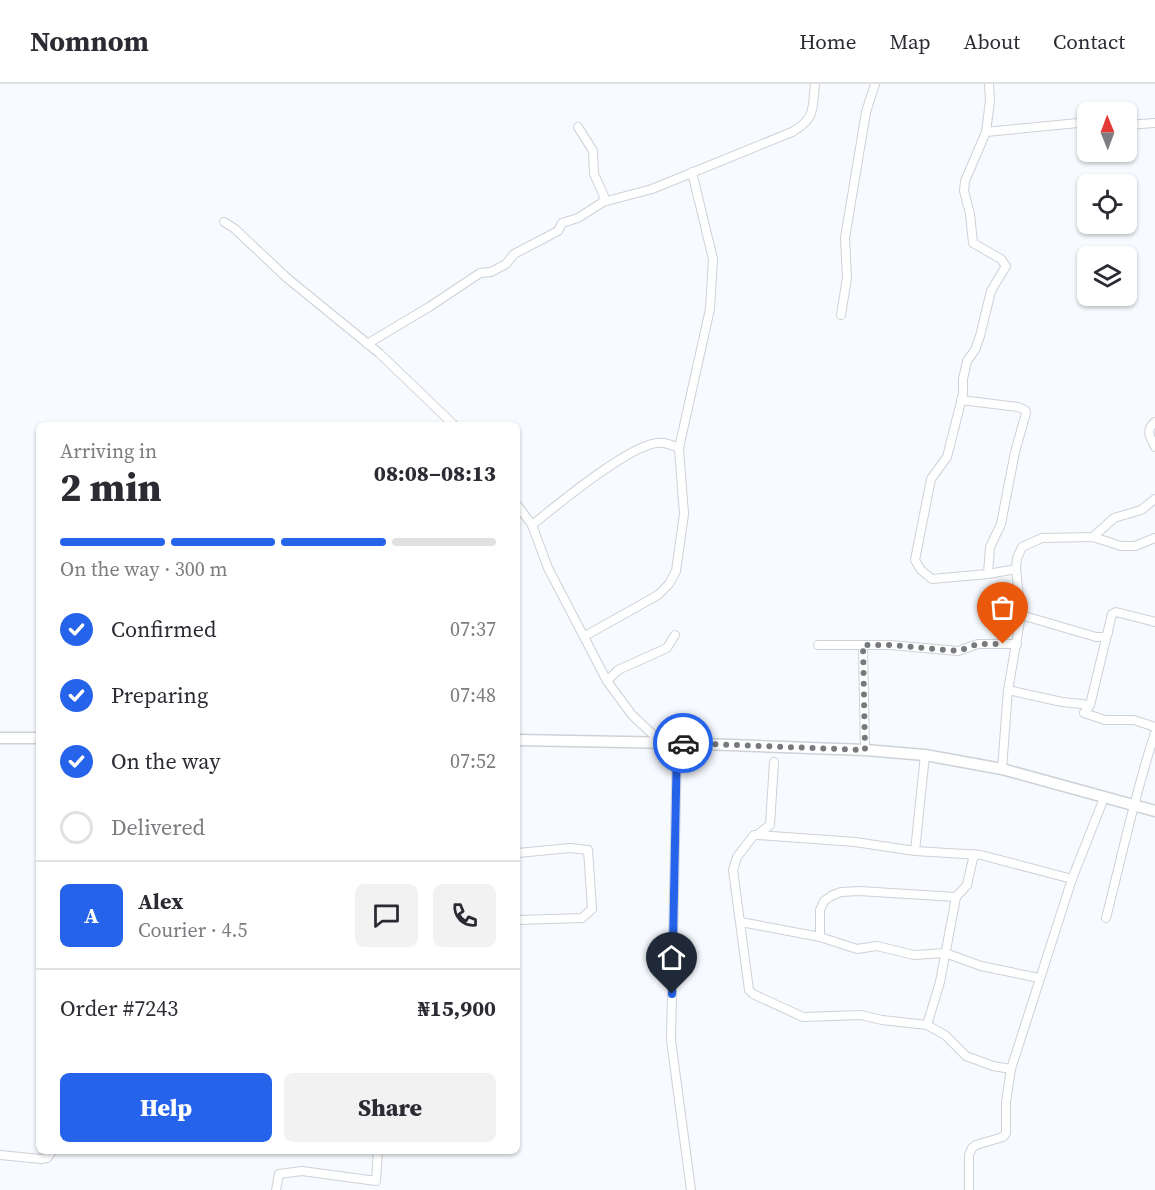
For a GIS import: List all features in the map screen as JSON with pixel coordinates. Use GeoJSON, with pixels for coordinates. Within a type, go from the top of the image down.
{"type":"FeatureCollection","features":[{"type":"Feature","properties":{"kind":"main road"},"geometry":{"type":"LineString","coordinates":[[0,738],[36,738]]}},
{"type":"Feature","properties":{"kind":"main road"},"geometry":{"type":"LineString","coordinates":[[520,740],[677,742],[865,750],[925,755],[1002,768],[1155,811]]}},
{"type":"Feature","properties":{"kind":"street"},"geometry":{"type":"LineString","coordinates":[[367,344],[480,273],[491,273],[506,264],[514,254],[558,231],[562,223],[578,218],[603,202],[652,189],[792,132],[806,124],[812,110],[815,84]]}},
{"type":"Feature","properties":{"kind":"street"},"geometry":{"type":"LineString","coordinates":[[841,315],[847,278],[845,238],[866,112],[875,84]]}},
{"type":"Feature","properties":{"kind":"street"},"geometry":{"type":"LineString","coordinates":[[989,84],[990,101],[986,132],[964,181],[964,191],[970,214],[973,243],[1001,259],[1006,266],[991,291],[980,336],[975,350],[967,361],[961,400],[947,457],[931,479],[915,560],[921,570],[932,579],[1016,569]]}},
{"type":"Feature","properties":{"kind":"street"},"geometry":{"type":"LineString","coordinates":[[986,132],[1077,123]]}},
{"type":"Feature","properties":{"kind":"street"},"geometry":{"type":"LineString","coordinates":[[1137,124],[1155,123]]}},
{"type":"Feature","properties":{"kind":"street"},"geometry":{"type":"LineString","coordinates":[[578,127],[593,151],[594,174],[604,196],[603,202]]}},
{"type":"Feature","properties":{"kind":"street"},"geometry":{"type":"LineString","coordinates":[[585,636],[658,595],[669,584],[676,571],[684,514],[679,448],[710,309],[713,259],[692,172]]}},
{"type":"Feature","properties":{"kind":"street"},"geometry":{"type":"LineString","coordinates":[[224,222],[235,229],[287,278],[367,344],[451,422]]}},
{"type":"Feature","properties":{"kind":"street"},"geometry":{"type":"LineString","coordinates":[[961,400],[1018,407],[1026,413],[1015,452],[1001,524],[990,547],[988,574]]}},
{"type":"Feature","properties":{"kind":"street"},"geometry":{"type":"LineString","coordinates":[[1155,422],[1149,430],[1149,435],[1155,447]]}},
{"type":"Feature","properties":{"kind":"street"},"geometry":{"type":"LineString","coordinates":[[532,525],[590,480],[642,448],[656,443],[668,443],[679,448]]}},
{"type":"Feature","properties":{"kind":"street"},"geometry":{"type":"LineString","coordinates":[[1093,537],[1114,518],[1141,510],[1155,499]]}},
{"type":"Feature","properties":{"kind":"street"},"geometry":{"type":"LineString","coordinates":[[520,509],[532,525],[548,568],[607,681],[632,715],[662,743]]}},
{"type":"Feature","properties":{"kind":"street"},"geometry":{"type":"LineString","coordinates":[[1002,768],[1008,690],[1021,615],[1016,569],[1017,558],[1022,547],[1042,538],[1093,537],[1121,546],[1135,546],[1155,538]]}},
{"type":"Feature","properties":{"kind":"street"},"geometry":{"type":"LineString","coordinates":[[1155,622],[1116,612],[1110,619],[1090,705],[1084,713],[1105,720],[1134,720],[1155,727]]}},
{"type":"Feature","properties":{"kind":"street"},"geometry":{"type":"LineString","coordinates":[[1021,615],[1096,637],[1105,637],[1108,633]]}},
{"type":"Feature","properties":{"kind":"street"},"geometry":{"type":"LineString","coordinates":[[607,681],[618,670],[667,648],[675,635]]}},
{"type":"Feature","properties":{"kind":"street"},"geometry":{"type":"LineString","coordinates":[[818,645],[891,645],[958,651],[978,644],[1017,644]]}},
{"type":"Feature","properties":{"kind":"street"},"geometry":{"type":"LineString","coordinates":[[863,645],[865,750]]}},
{"type":"Feature","properties":{"kind":"street"},"geometry":{"type":"LineString","coordinates":[[1008,690],[1062,702],[1090,705]]}},
{"type":"Feature","properties":{"kind":"street"},"geometry":{"type":"LineString","coordinates":[[1106,918],[1140,779],[1155,733]]}},
{"type":"Feature","properties":{"kind":"street"},"geometry":{"type":"LineString","coordinates":[[677,742],[671,1040],[691,1190]]}},
{"type":"Feature","properties":{"kind":"street"},"geometry":{"type":"LineString","coordinates":[[915,851],[925,755]]}},
{"type":"Feature","properties":{"kind":"street"},"geometry":{"type":"LineString","coordinates":[[774,762],[770,825],[754,835],[734,863],[733,870],[747,985],[753,994],[803,1017],[861,1015],[927,1025],[945,1035],[966,1056],[993,1066],[1011,1069]]}},
{"type":"Feature","properties":{"kind":"street"},"geometry":{"type":"LineString","coordinates":[[969,1190],[969,1155],[972,1148],[1003,1137],[1006,1133],[1006,1102],[1011,1069],[1072,879],[1104,798]]}},
{"type":"Feature","properties":{"kind":"street"},"geometry":{"type":"LineString","coordinates":[[757,835],[855,842],[915,851],[974,854],[1072,879]]}},
{"type":"Feature","properties":{"kind":"street"},"geometry":{"type":"LineString","coordinates":[[520,853],[570,848],[588,850],[592,909],[582,918],[520,920]]}},
{"type":"Feature","properties":{"kind":"street"},"geometry":{"type":"LineString","coordinates":[[927,1025],[940,982],[956,897],[967,885],[974,854]]}},
{"type":"Feature","properties":{"kind":"street"},"geometry":{"type":"LineString","coordinates":[[820,937],[820,910],[824,901],[841,892],[860,891],[956,897]]}},
{"type":"Feature","properties":{"kind":"street"},"geometry":{"type":"LineString","coordinates":[[741,922],[820,937],[857,949],[877,946],[914,955],[945,953],[981,966],[1039,978]]}},
{"type":"Feature","properties":{"kind":"street"},"geometry":{"type":"LineString","coordinates":[[0,1155],[41,1159],[47,1158],[50,1154]]}},
{"type":"Feature","properties":{"kind":"street"},"geometry":{"type":"LineString","coordinates":[[276,1190],[279,1174],[302,1171],[376,1181],[378,1154]]}},
{"type":"Feature","properties":{"kind":"way so far"},"geometry":{"type":"LineString","coordinates":[[683,743],[865,750],[863,645],[958,651],[978,644],[1003,644]]}},
{"type":"Feature","properties":{"kind":"route"},"geometry":{"type":"LineString","coordinates":[[672,994],[677,742],[683,743]]}}]}
